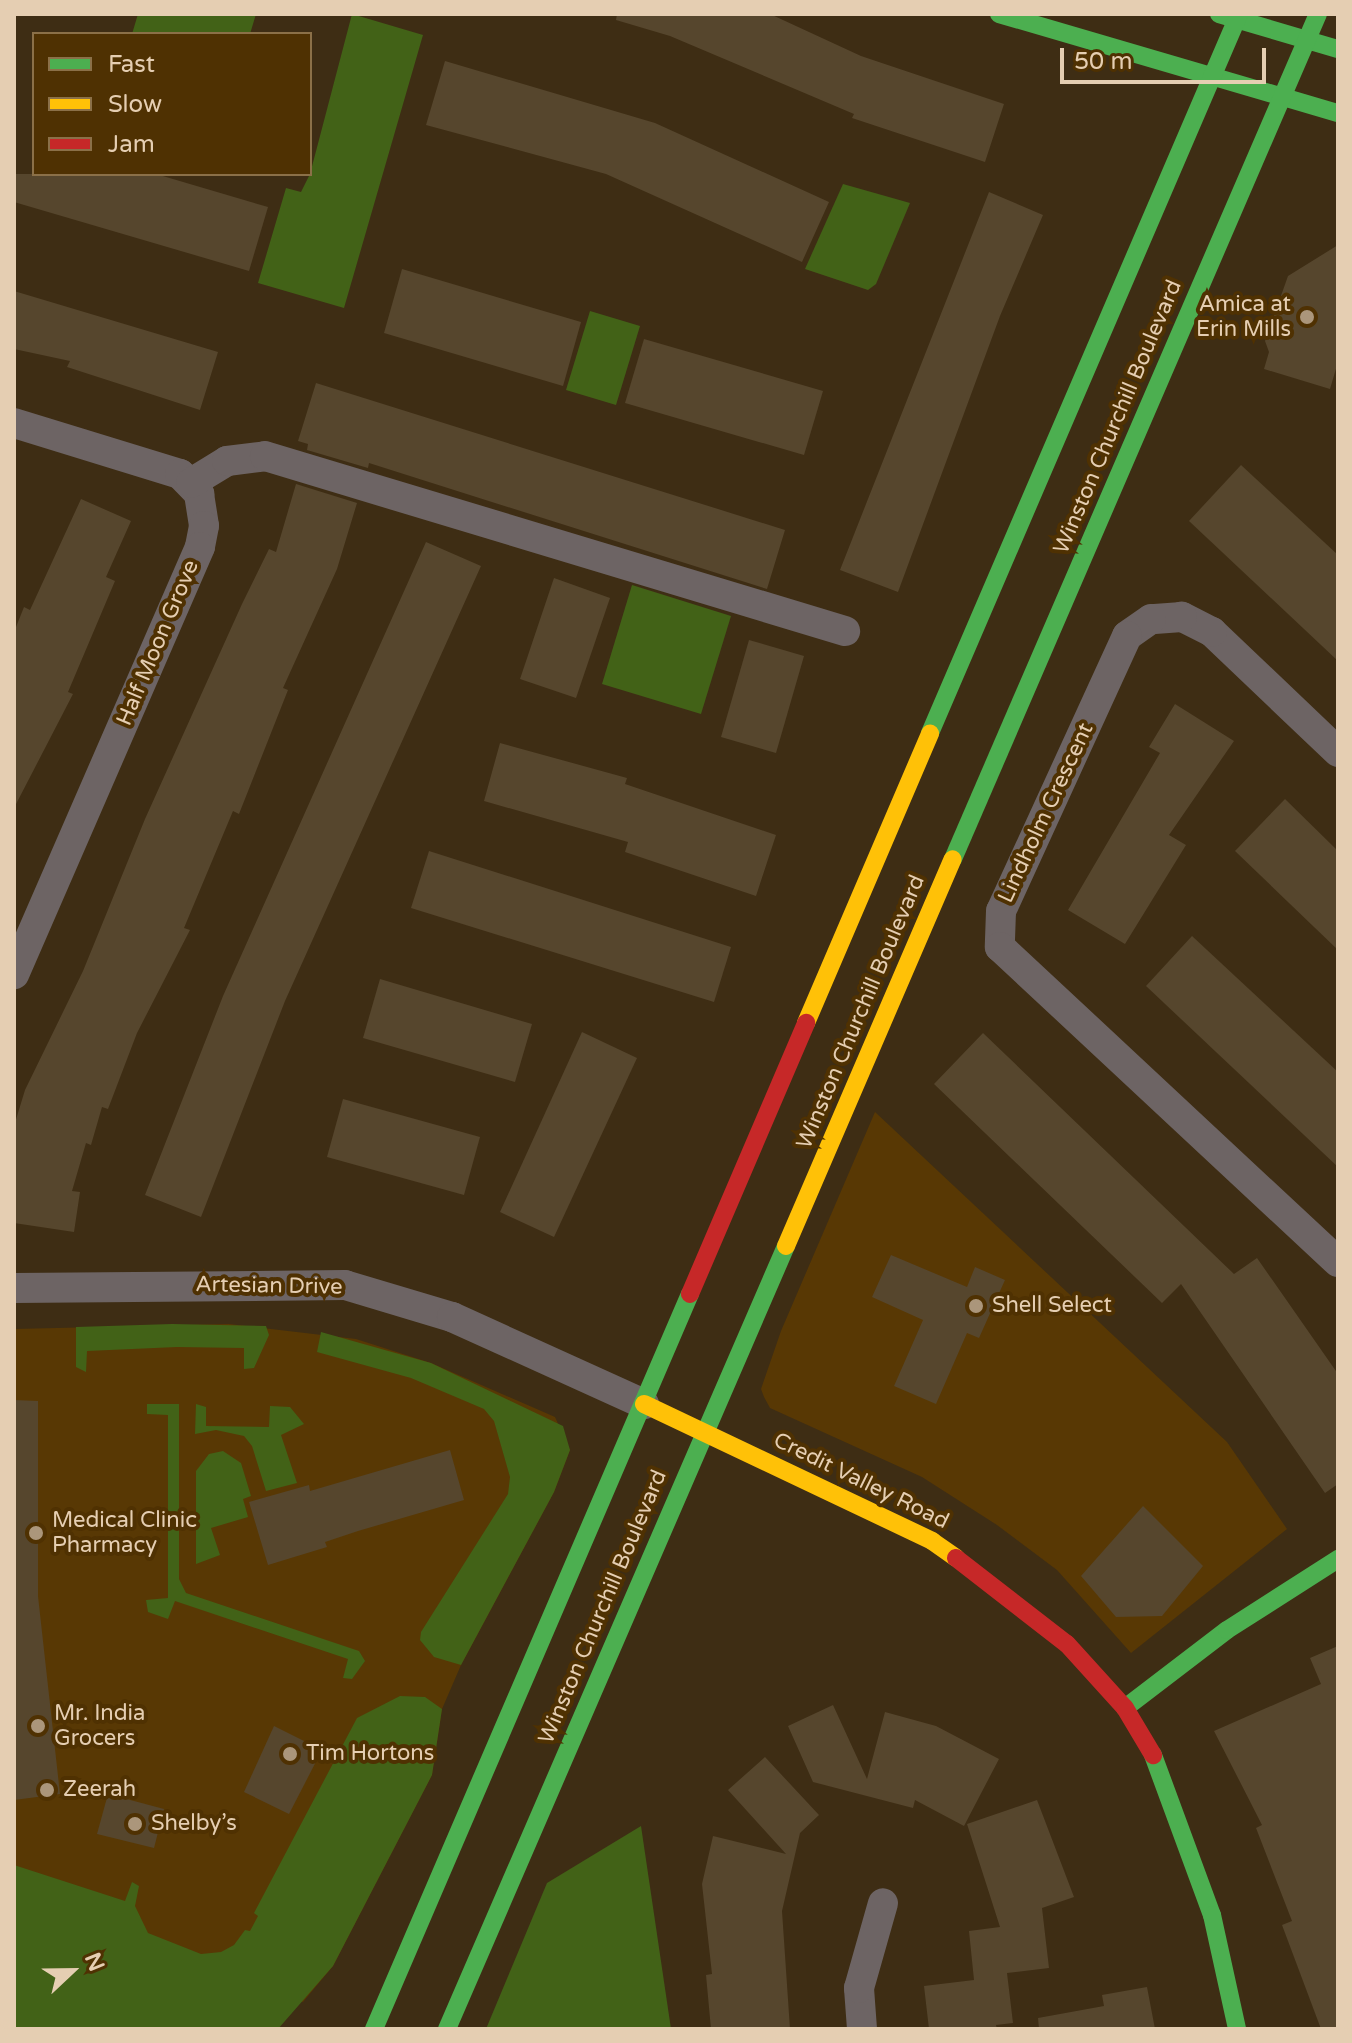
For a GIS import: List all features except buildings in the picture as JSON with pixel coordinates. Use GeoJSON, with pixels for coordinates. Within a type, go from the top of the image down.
{"type":"FeatureCollection","features":[{"type":"Feature","properties":{"kind":"main road"},"geometry":{"type":"LineString","coordinates":[[999,14],[1338,113]]}},
{"type":"Feature","properties":{"kind":"main road","name":"Winston Churchill Boulevard"},"geometry":{"type":"LineString","coordinates":[[447,2029],[1318,14]]}},
{"type":"Feature","properties":{"kind":"main road"},"geometry":{"type":"LineString","coordinates":[[1232,16],[1338,49]]}},
{"type":"Feature","properties":{"kind":"main road","name":"Winston Churchill Boulevard"},"geometry":{"type":"LineString","coordinates":[[374,2029],[1212,76],[1232,16]]}},
{"type":"Feature","properties":{"kind":"main road","name":"Credit Valley Road"},"geometry":{"type":"LineString","coordinates":[[644,1404],[886,1515],[974,1568],[1067,1644],[1125,1708],[1152,1752],[1193,1853],[1237,2029]]}},
{"type":"Feature","properties":{"kind":"main road"},"geometry":{"type":"LineString","coordinates":[[1125,1708],[1227,1630],[1338,1559]]}},
{"type":"Feature","properties":{"kind":"street"},"geometry":{"type":"LineString","coordinates":[[14,423],[166,469],[191,483],[227,461],[265,456],[845,631]]}},
{"type":"Feature","properties":{"kind":"street","name":"Half Moon Grove"},"geometry":{"type":"LineString","coordinates":[[14,974],[200,547],[203,508],[191,483]]}},
{"type":"Feature","properties":{"kind":"street","name":"Lindholm Crescent"},"geometry":{"type":"LineString","coordinates":[[1338,752],[1212,632],[1182,617],[1151,619],[1127,636],[1120,651],[1001,911],[1000,947],[1338,1262]]}},
{"type":"Feature","properties":{"kind":"street","name":"Artesian Drive"},"geometry":{"type":"LineString","coordinates":[[14,1288],[345,1285],[452,1317],[644,1404]]}},
{"type":"Feature","properties":{"kind":"street"},"geometry":{"type":"LineString","coordinates":[[862,2029],[859,1988],[883,1903]]}},
{"type":"Feature","properties":{"kind":"shaded area"},"geometry":{"type":"Polygon","coordinates":[[[875,1112],[1227,1442],[1287,1529],[1131,1653],[1057,1570],[997,1525],[922,1477],[770,1408],[764,1397],[761,1389],[781,1331],[875,1112]]]}},
{"type":"Feature","properties":{"kind":"shaded area"},"geometry":{"type":"Polygon","coordinates":[[[229,1324],[356,1339],[431,1363],[555,1417],[570,1450],[554,1492],[461,1665],[442,1709],[432,1775],[333,1966],[303,2002],[14,1910],[14,1329],[229,1324]]]}},
{"type":"Feature","properties":{"kind":"green space"},"geometry":{"type":"Polygon","coordinates":[[[138,14],[256,14],[251,32],[133,32],[138,14]]]}},
{"type":"Feature","properties":{"kind":"green space"},"geometry":{"type":"Polygon","coordinates":[[[352,14],[423,35],[344,308],[258,283],[286,188],[301,192],[309,176],[312,176],[352,14]]]}},
{"type":"Feature","properties":{"kind":"green space"},"geometry":{"type":"Polygon","coordinates":[[[843,184],[910,203],[876,284],[868,290],[805,269],[843,184]]]}},
{"type":"Feature","properties":{"kind":"green space"},"geometry":{"type":"Polygon","coordinates":[[[590,311],[640,326],[616,405],[566,390],[590,311]]]}},
{"type":"Feature","properties":{"kind":"green space"},"geometry":{"type":"Polygon","coordinates":[[[632,585],[731,616],[701,714],[602,684],[632,585]]]}},
{"type":"Feature","properties":{"kind":"green space"},"geometry":{"type":"Polygon","coordinates":[[[172,1324],[266,1326],[269,1335],[254,1368],[244,1369],[244,1348],[177,1347],[87,1351],[86,1372],[76,1367],[76,1327],[172,1324]]]}},
{"type":"Feature","properties":{"kind":"green space"},"geometry":{"type":"Polygon","coordinates":[[[321,1332],[431,1363],[563,1426],[570,1450],[554,1492],[461,1665],[434,1657],[420,1640],[421,1632],[508,1494],[510,1477],[494,1421],[484,1409],[411,1378],[317,1352],[321,1332]]]}},
{"type":"Feature","properties":{"kind":"green space"},"geometry":{"type":"Polygon","coordinates":[[[147,1404],[179,1404],[179,1579],[186,1593],[359,1651],[365,1661],[352,1679],[343,1678],[348,1659],[175,1601],[168,1619],[148,1612],[146,1600],[168,1598],[168,1415],[147,1414],[147,1404]]]}},
{"type":"Feature","properties":{"kind":"green space"},"geometry":{"type":"Polygon","coordinates":[[[196,1404],[206,1407],[206,1426],[269,1427],[270,1406],[290,1407],[304,1424],[281,1435],[297,1483],[266,1491],[252,1446],[244,1436],[216,1430],[195,1434],[196,1404]]]}},
{"type":"Feature","properties":{"kind":"green space"},"geometry":{"type":"Polygon","coordinates":[[[223,1451],[241,1463],[251,1496],[243,1499],[248,1517],[211,1528],[220,1555],[196,1564],[196,1471],[209,1454],[223,1451]]]}},
{"type":"Feature","properties":{"kind":"green space"},"geometry":{"type":"Polygon","coordinates":[[[400,1696],[425,1697],[442,1709],[432,1775],[333,1966],[278,2029],[14,2029],[14,1865],[125,1901],[132,1882],[139,1886],[135,1906],[148,1933],[201,1954],[221,1952],[234,1945],[245,1930],[250,1931],[258,1916],[254,1913],[357,1718],[400,1696]]]}},
{"type":"Feature","properties":{"kind":"green space"},"geometry":{"type":"Polygon","coordinates":[[[641,1826],[671,2029],[486,2029],[547,1883],[641,1826]]]}},
{"type":"Feature","properties":{"kind":"traffic: fast"},"geometry":{"type":"LineString","coordinates":[[999,14],[1338,113]]}},
{"type":"Feature","properties":{"kind":"traffic: fast"},"geometry":{"type":"LineString","coordinates":[[1219,14],[1338,49]]}},
{"type":"Feature","properties":{"kind":"traffic: fast"},"geometry":{"type":"LineString","coordinates":[[930,733],[1239,14]]}},
{"type":"Feature","properties":{"kind":"traffic: fast"},"geometry":{"type":"LineString","coordinates":[[953,859],[1318,14]]}},
{"type":"Feature","properties":{"kind":"traffic: fast"},"geometry":{"type":"LineString","coordinates":[[447,2029],[786,1246]]}},
{"type":"Feature","properties":{"kind":"traffic: fast"},"geometry":{"type":"LineString","coordinates":[[374,2029],[690,1294]]}},
{"type":"Feature","properties":{"kind":"traffic: fast"},"geometry":{"type":"LineString","coordinates":[[1125,1708],[1227,1630],[1338,1559]]}},
{"type":"Feature","properties":{"kind":"traffic: fast"},"geometry":{"type":"LineString","coordinates":[[1153,1755],[1212,1915],[1237,2029]]}},
{"type":"Feature","properties":{"kind":"traffic: slow"},"geometry":{"type":"LineString","coordinates":[[806,1023],[930,733]]}},
{"type":"Feature","properties":{"kind":"traffic: slow"},"geometry":{"type":"LineString","coordinates":[[786,1246],[953,859]]}},
{"type":"Feature","properties":{"kind":"traffic: slow"},"geometry":{"type":"LineString","coordinates":[[644,1404],[932,1541],[956,1558]]}},
{"type":"Feature","properties":{"kind":"traffic: jam"},"geometry":{"type":"LineString","coordinates":[[690,1294],[806,1023]]}},
{"type":"Feature","properties":{"kind":"traffic: jam"},"geometry":{"type":"LineString","coordinates":[[956,1558],[1067,1644],[1125,1708],[1153,1755]]}},
{"type":"Feature","properties":{"kind":"place","name":"Amica at Erin Mills"},"geometry":{"type":"Point","coordinates":[1307,317]}},
{"type":"Feature","properties":{"kind":"place","name":"Shell Select"},"geometry":{"type":"Point","coordinates":[976,1306]}},
{"type":"Feature","properties":{"kind":"place","name":"Medical Clinic Pharmacy"},"geometry":{"type":"Point","coordinates":[36,1533]}},
{"type":"Feature","properties":{"kind":"place","name":"Mr. India Grocers"},"geometry":{"type":"Point","coordinates":[38,1726]}},
{"type":"Feature","properties":{"kind":"place","name":"Tim Hortons"},"geometry":{"type":"Point","coordinates":[290,1754]}},
{"type":"Feature","properties":{"kind":"place","name":"Zeerah"},"geometry":{"type":"Point","coordinates":[47,1790]}},
{"type":"Feature","properties":{"kind":"place","name":"Shelby’s"},"geometry":{"type":"Point","coordinates":[135,1824]}}]}
